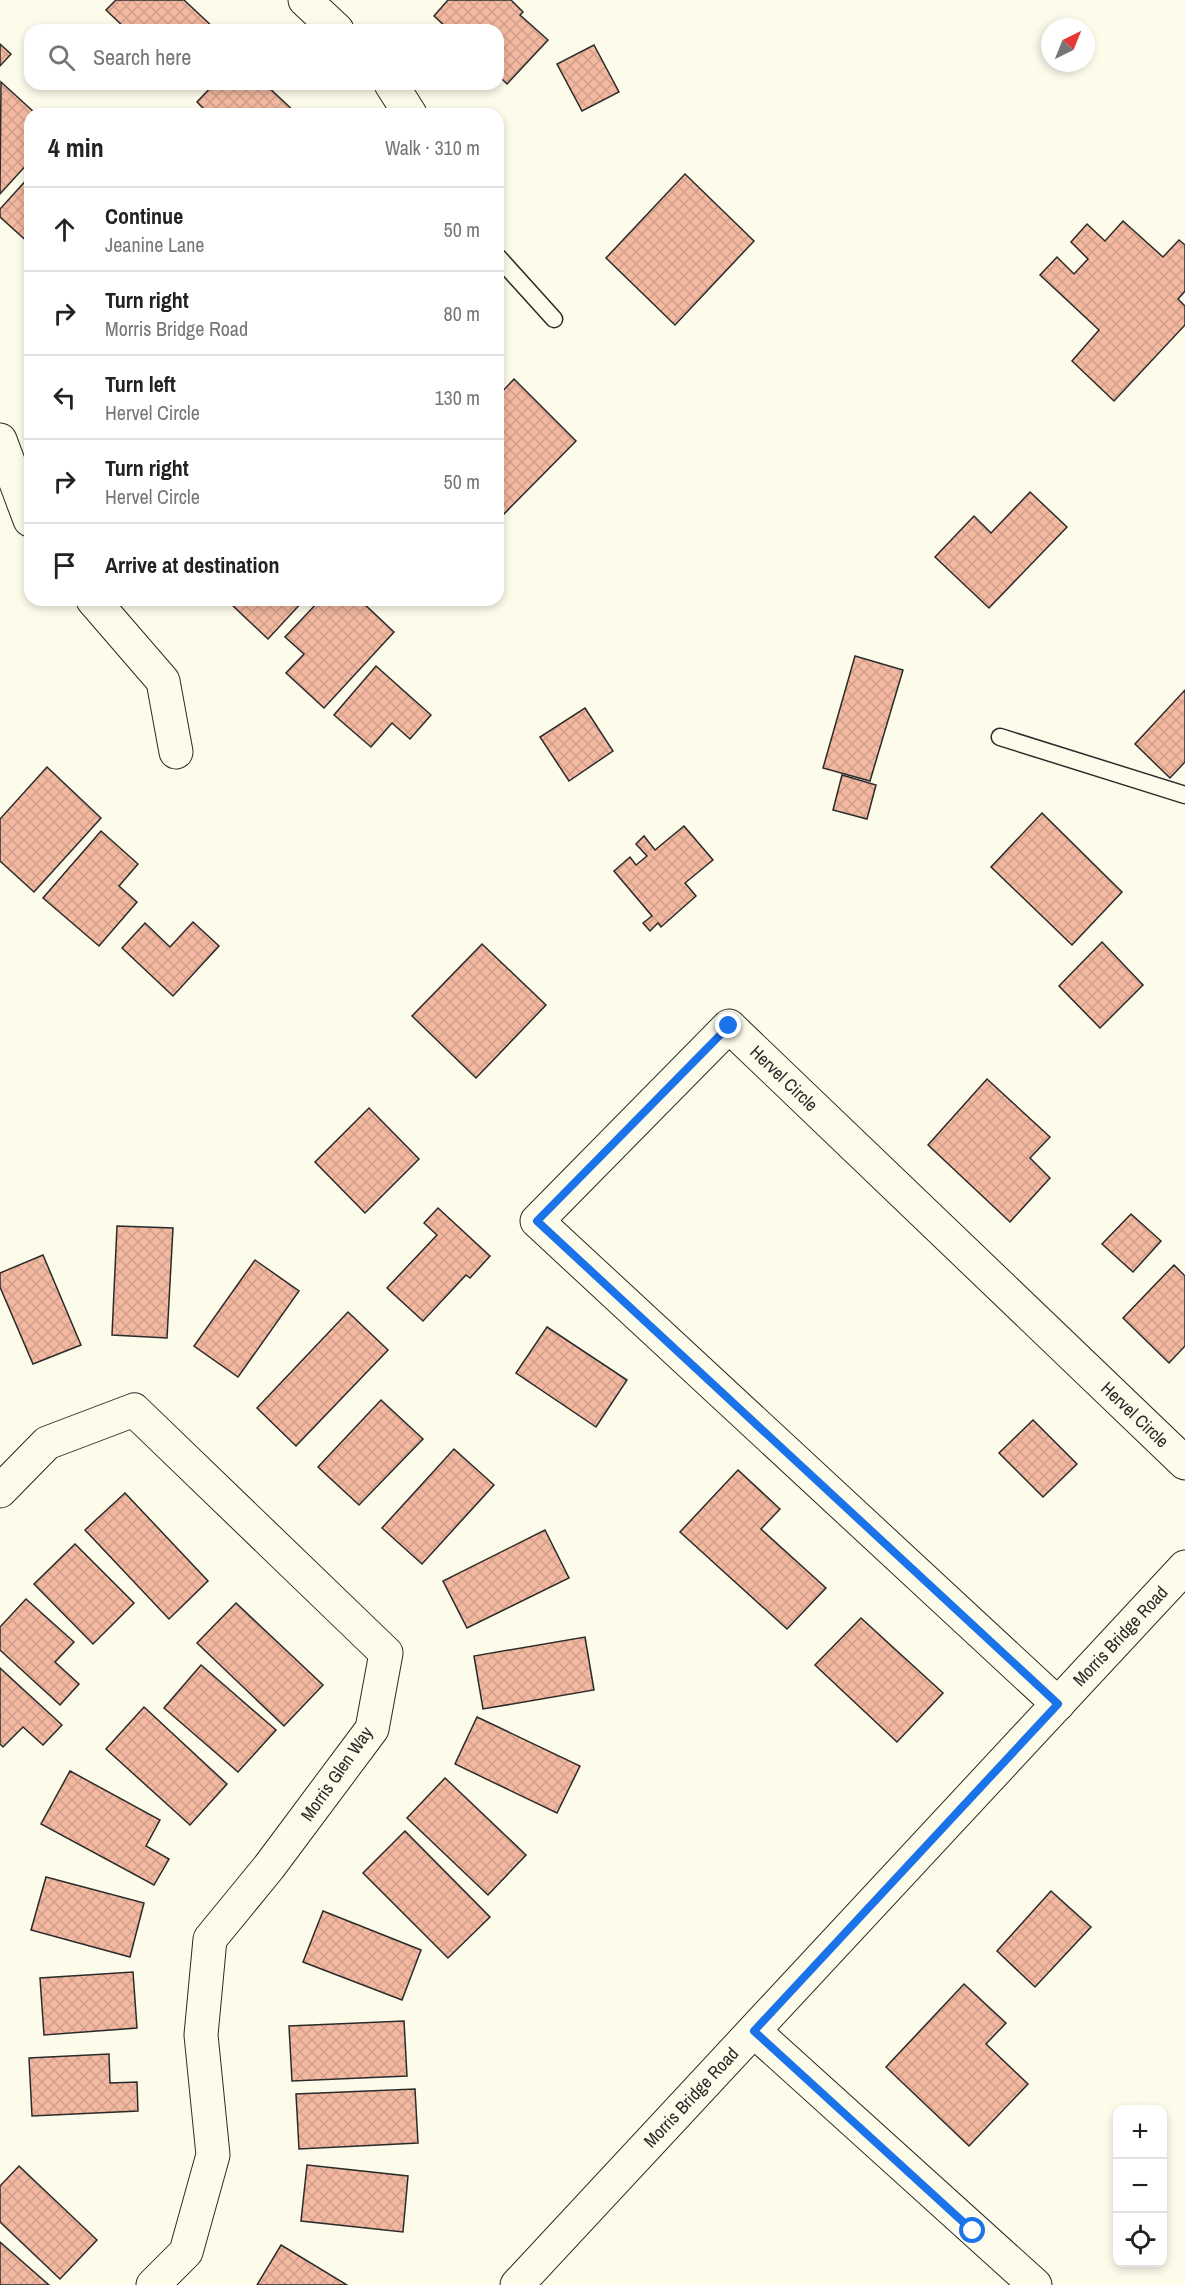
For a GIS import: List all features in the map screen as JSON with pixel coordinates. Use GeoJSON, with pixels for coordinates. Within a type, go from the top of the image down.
{"type":"FeatureCollection","features":[{"type":"Feature","properties":{"kind":"street"},"geometry":{"type":"LineString","coordinates":[[305,0],[331,24]]}},
{"type":"Feature","properties":{"kind":"street"},"geometry":{"type":"LineString","coordinates":[[395,90],[406,108]]}},
{"type":"Feature","properties":{"kind":"street"},"geometry":{"type":"LineString","coordinates":[[0,440],[24,504]]}},
{"type":"Feature","properties":{"kind":"street"},"geometry":{"type":"LineString","coordinates":[[98,606],[163,681],[176,752]]}},
{"type":"Feature","properties":{"kind":"street","name":"Hervel Circle"},"geometry":{"type":"LineString","coordinates":[[1058,1704],[537,1221],[729,1026],[1185,1462]]}},
{"type":"Feature","properties":{"kind":"street","name":"Morris Glen Way"},"geometry":{"type":"LineString","coordinates":[[0,1491],[47,1443],[134,1410],[386,1653],[372,1729],[269,1868],[210,1939],[201,2035],[213,2155],[186,2252],[153,2285]]}},
{"type":"Feature","properties":{"kind":"street","name":"Morris Bridge Road"},"geometry":{"type":"LineString","coordinates":[[517,2285],[1185,1567]]}},
{"type":"Feature","properties":{"kind":"street"},"geometry":{"type":"LineString","coordinates":[[754,2031],[1035,2285]]}},
{"type":"Feature","properties":{"kind":"lane"},"geometry":{"type":"LineString","coordinates":[[504,264],[554,319]]}},
{"type":"Feature","properties":{"kind":"lane"},"geometry":{"type":"LineString","coordinates":[[1000,737],[1185,795]]}},
{"type":"Feature","properties":{"kind":"building"},"geometry":{"type":"Polygon","coordinates":[[[116,0],[184,0],[210,24],[121,24],[106,10],[116,0]]]}},
{"type":"Feature","properties":{"kind":"building"},"geometry":{"type":"Polygon","coordinates":[[[448,0],[511,0],[523,12],[520,15],[548,40],[507,84],[504,81],[504,24],[443,24],[434,16],[448,0]]]}},
{"type":"Feature","properties":{"kind":"building"},"geometry":{"type":"Polygon","coordinates":[[[0,44],[11,54],[0,66],[0,44]]]}},
{"type":"Feature","properties":{"kind":"building"},"geometry":{"type":"Polygon","coordinates":[[[594,45],[619,92],[582,111],[557,64],[594,45]]]}},
{"type":"Feature","properties":{"kind":"building"},"geometry":{"type":"Polygon","coordinates":[[[1,82],[29,108],[24,108],[24,168],[0,194],[1,82]]]}},
{"type":"Feature","properties":{"kind":"building"},"geometry":{"type":"Polygon","coordinates":[[[208,90],[271,90],[291,108],[203,108],[197,102],[208,90]]]}},
{"type":"Feature","properties":{"kind":"building"},"geometry":{"type":"Polygon","coordinates":[[[685,174],[754,241],[675,325],[606,258],[685,174]]]}},
{"type":"Feature","properties":{"kind":"building"},"geometry":{"type":"Polygon","coordinates":[[[24,183],[24,239],[0,217],[0,209],[24,183]]]}},
{"type":"Feature","properties":{"kind":"building"},"geometry":{"type":"Polygon","coordinates":[[[1123,221],[1163,257],[1179,240],[1185,245],[1185,291],[1178,299],[1185,306],[1185,325],[1114,401],[1072,361],[1099,330],[1040,275],[1057,257],[1074,274],[1088,259],[1071,242],[1087,224],[1105,241],[1123,221]]]}},
{"type":"Feature","properties":{"kind":"building"},"geometry":{"type":"Polygon","coordinates":[[[514,379],[576,441],[504,514],[504,390],[514,379]]]}},
{"type":"Feature","properties":{"kind":"building"},"geometry":{"type":"Polygon","coordinates":[[[1030,492],[1067,527],[989,608],[935,557],[974,516],[991,533],[1030,492]]]}},
{"type":"Feature","properties":{"kind":"building"},"geometry":{"type":"Polygon","coordinates":[[[233,606],[298,606],[268,639],[233,606]]]}},
{"type":"Feature","properties":{"kind":"building"},"geometry":{"type":"Polygon","coordinates":[[[314,606],[366,606],[394,632],[324,708],[286,673],[304,654],[285,637],[314,606]]]}},
{"type":"Feature","properties":{"kind":"building"},"geometry":{"type":"Polygon","coordinates":[[[855,656],[903,670],[870,781],[823,768],[855,656]]]}},
{"type":"Feature","properties":{"kind":"building"},"geometry":{"type":"Polygon","coordinates":[[[376,666],[431,715],[410,739],[392,723],[371,747],[334,715],[376,666]]]}},
{"type":"Feature","properties":{"kind":"building"},"geometry":{"type":"Polygon","coordinates":[[[1185,690],[1185,762],[1170,778],[1135,744],[1185,690]]]}},
{"type":"Feature","properties":{"kind":"building"},"geometry":{"type":"Polygon","coordinates":[[[585,708],[613,751],[569,781],[540,737],[585,708]]]}},
{"type":"Feature","properties":{"kind":"building"},"geometry":{"type":"Polygon","coordinates":[[[47,767],[101,818],[34,892],[0,861],[0,819],[47,767]]]}},
{"type":"Feature","properties":{"kind":"building"},"geometry":{"type":"Polygon","coordinates":[[[842,775],[876,785],[867,819],[833,810],[842,775]]]}},
{"type":"Feature","properties":{"kind":"building"},"geometry":{"type":"Polygon","coordinates":[[[1042,813],[1122,892],[1072,945],[991,867],[1042,813]]]}},
{"type":"Feature","properties":{"kind":"building"},"geometry":{"type":"Polygon","coordinates":[[[684,826],[713,860],[685,883],[696,896],[661,927],[658,923],[650,931],[643,923],[652,916],[614,871],[630,857],[636,865],[647,856],[636,844],[644,836],[655,850],[684,826]]]}},
{"type":"Feature","properties":{"kind":"building"},"geometry":{"type":"Polygon","coordinates":[[[101,831],[138,864],[119,886],[137,902],[99,946],[43,898],[101,831]]]}},
{"type":"Feature","properties":{"kind":"building"},"geometry":{"type":"Polygon","coordinates":[[[193,922],[219,946],[173,996],[122,948],[145,923],[170,947],[193,922]]]}},
{"type":"Feature","properties":{"kind":"building"},"geometry":{"type":"Polygon","coordinates":[[[1102,942],[1143,985],[1100,1028],[1059,986],[1102,942]]]}},
{"type":"Feature","properties":{"kind":"building"},"geometry":{"type":"Polygon","coordinates":[[[482,944],[546,1005],[476,1078],[412,1016],[482,944]]]}},
{"type":"Feature","properties":{"kind":"building"},"geometry":{"type":"Polygon","coordinates":[[[987,1079],[1050,1137],[1030,1158],[1050,1178],[1010,1222],[928,1145],[987,1079]]]}},
{"type":"Feature","properties":{"kind":"building"},"geometry":{"type":"Polygon","coordinates":[[[369,1108],[419,1159],[365,1213],[315,1162],[369,1108]]]}},
{"type":"Feature","properties":{"kind":"building"},"geometry":{"type":"Polygon","coordinates":[[[438,1208],[490,1256],[470,1278],[466,1275],[423,1321],[387,1288],[437,1235],[424,1223],[438,1208]]]}},
{"type":"Feature","properties":{"kind":"building"},"geometry":{"type":"Polygon","coordinates":[[[1131,1214],[1161,1241],[1133,1272],[1102,1244],[1131,1214]]]}},
{"type":"Feature","properties":{"kind":"building"},"geometry":{"type":"Polygon","coordinates":[[[117,1226],[173,1228],[167,1338],[112,1335],[117,1226]]]}},
{"type":"Feature","properties":{"kind":"building"},"geometry":{"type":"Polygon","coordinates":[[[43,1255],[81,1345],[33,1364],[0,1287],[0,1273],[43,1255]]]}},
{"type":"Feature","properties":{"kind":"building"},"geometry":{"type":"Polygon","coordinates":[[[255,1260],[299,1291],[238,1377],[194,1346],[255,1260]]]}},
{"type":"Feature","properties":{"kind":"building"},"geometry":{"type":"Polygon","coordinates":[[[1174,1265],[1185,1276],[1185,1346],[1169,1363],[1123,1318],[1174,1265]]]}},
{"type":"Feature","properties":{"kind":"building"},"geometry":{"type":"Polygon","coordinates":[[[348,1312],[388,1350],[296,1446],[257,1408],[348,1312]]]}},
{"type":"Feature","properties":{"kind":"building"},"geometry":{"type":"Polygon","coordinates":[[[547,1327],[627,1380],[596,1427],[516,1373],[547,1327]]]}},
{"type":"Feature","properties":{"kind":"building"},"geometry":{"type":"Polygon","coordinates":[[[381,1400],[423,1439],[359,1505],[318,1467],[381,1400]]]}},
{"type":"Feature","properties":{"kind":"building"},"geometry":{"type":"Polygon","coordinates":[[[1033,1420],[1077,1464],[1043,1497],[999,1453],[1033,1420]]]}},
{"type":"Feature","properties":{"kind":"building"},"geometry":{"type":"Polygon","coordinates":[[[454,1449],[494,1485],[422,1564],[382,1528],[454,1449]]]}},
{"type":"Feature","properties":{"kind":"building"},"geometry":{"type":"Polygon","coordinates":[[[738,1470],[780,1509],[761,1529],[826,1588],[787,1629],[680,1532],[738,1470]]]}},
{"type":"Feature","properties":{"kind":"building"},"geometry":{"type":"Polygon","coordinates":[[[125,1493],[208,1581],[169,1619],[85,1530],[125,1493]]]}},
{"type":"Feature","properties":{"kind":"building"},"geometry":{"type":"Polygon","coordinates":[[[545,1530],[569,1578],[467,1628],[443,1581],[545,1530]]]}},
{"type":"Feature","properties":{"kind":"building"},"geometry":{"type":"Polygon","coordinates":[[[75,1544],[134,1603],[93,1644],[34,1584],[75,1544]]]}},
{"type":"Feature","properties":{"kind":"building"},"geometry":{"type":"Polygon","coordinates":[[[26,1599],[74,1642],[55,1662],[79,1684],[60,1705],[0,1650],[0,1627],[26,1599]]]}},
{"type":"Feature","properties":{"kind":"building"},"geometry":{"type":"Polygon","coordinates":[[[236,1603],[323,1685],[284,1726],[197,1643],[236,1603]]]}},
{"type":"Feature","properties":{"kind":"building"},"geometry":{"type":"Polygon","coordinates":[[[861,1618],[943,1693],[897,1742],[815,1665],[861,1618]]]}},
{"type":"Feature","properties":{"kind":"building"},"geometry":{"type":"Polygon","coordinates":[[[585,1637],[594,1690],[483,1709],[474,1656],[585,1637]]]}},
{"type":"Feature","properties":{"kind":"building"},"geometry":{"type":"Polygon","coordinates":[[[201,1665],[276,1730],[238,1772],[164,1708],[201,1665]]]}},
{"type":"Feature","properties":{"kind":"building"},"geometry":{"type":"Polygon","coordinates":[[[0,1668],[62,1725],[43,1745],[23,1727],[3,1747],[0,1744],[0,1668]]]}},
{"type":"Feature","properties":{"kind":"building"},"geometry":{"type":"Polygon","coordinates":[[[144,1707],[227,1784],[190,1825],[106,1749],[144,1707]]]}},
{"type":"Feature","properties":{"kind":"building"},"geometry":{"type":"Polygon","coordinates":[[[477,1717],[580,1766],[557,1813],[455,1764],[477,1717]]]}},
{"type":"Feature","properties":{"kind":"building"},"geometry":{"type":"Polygon","coordinates":[[[70,1771],[160,1820],[146,1846],[169,1859],[154,1885],[41,1824],[70,1771]]]}},
{"type":"Feature","properties":{"kind":"building"},"geometry":{"type":"Polygon","coordinates":[[[445,1778],[526,1855],[488,1895],[407,1818],[445,1778]]]}},
{"type":"Feature","properties":{"kind":"building"},"geometry":{"type":"Polygon","coordinates":[[[405,1831],[490,1917],[448,1958],[363,1873],[405,1831]]]}},
{"type":"Feature","properties":{"kind":"building"},"geometry":{"type":"Polygon","coordinates":[[[46,1877],[144,1903],[130,1957],[31,1930],[46,1877]]]}},
{"type":"Feature","properties":{"kind":"building"},"geometry":{"type":"Polygon","coordinates":[[[1051,1891],[1091,1927],[1035,1987],[997,1951],[1051,1891]]]}},
{"type":"Feature","properties":{"kind":"building"},"geometry":{"type":"Polygon","coordinates":[[[323,1911],[421,1950],[402,2000],[303,1962],[323,1911]]]}},
{"type":"Feature","properties":{"kind":"building"},"geometry":{"type":"Polygon","coordinates":[[[133,1972],[137,2028],[44,2035],[40,1978],[133,1972]]]}},
{"type":"Feature","properties":{"kind":"building"},"geometry":{"type":"Polygon","coordinates":[[[964,1984],[1006,2023],[986,2044],[1028,2084],[969,2146],[886,2067],[964,1984]]]}},
{"type":"Feature","properties":{"kind":"building"},"geometry":{"type":"Polygon","coordinates":[[[404,2021],[407,2076],[292,2081],[289,2026],[404,2021]]]}},
{"type":"Feature","properties":{"kind":"building"},"geometry":{"type":"Polygon","coordinates":[[[109,2054],[110,2083],[137,2082],[138,2111],[32,2116],[29,2058],[109,2054]]]}},
{"type":"Feature","properties":{"kind":"building"},"geometry":{"type":"Polygon","coordinates":[[[415,2089],[418,2143],[299,2149],[296,2094],[415,2089]]]}},
{"type":"Feature","properties":{"kind":"building"},"geometry":{"type":"Polygon","coordinates":[[[307,2165],[408,2176],[403,2232],[301,2221],[307,2165]]]}},
{"type":"Feature","properties":{"kind":"building"},"geometry":{"type":"Polygon","coordinates":[[[19,2166],[97,2240],[60,2279],[0,2222],[0,2186],[19,2166]]]}},
{"type":"Feature","properties":{"kind":"building"},"geometry":{"type":"Polygon","coordinates":[[[0,2242],[49,2285],[0,2285],[0,2242]]]}},
{"type":"Feature","properties":{"kind":"building"},"geometry":{"type":"Polygon","coordinates":[[[281,2245],[347,2285],[257,2285],[281,2245]]]}},
{"type":"Feature","properties":{"kind":"route"},"geometry":{"type":"LineString","coordinates":[[729,1026],[537,1221],[1058,1704],[754,2031],[973,2231]]}}]}
